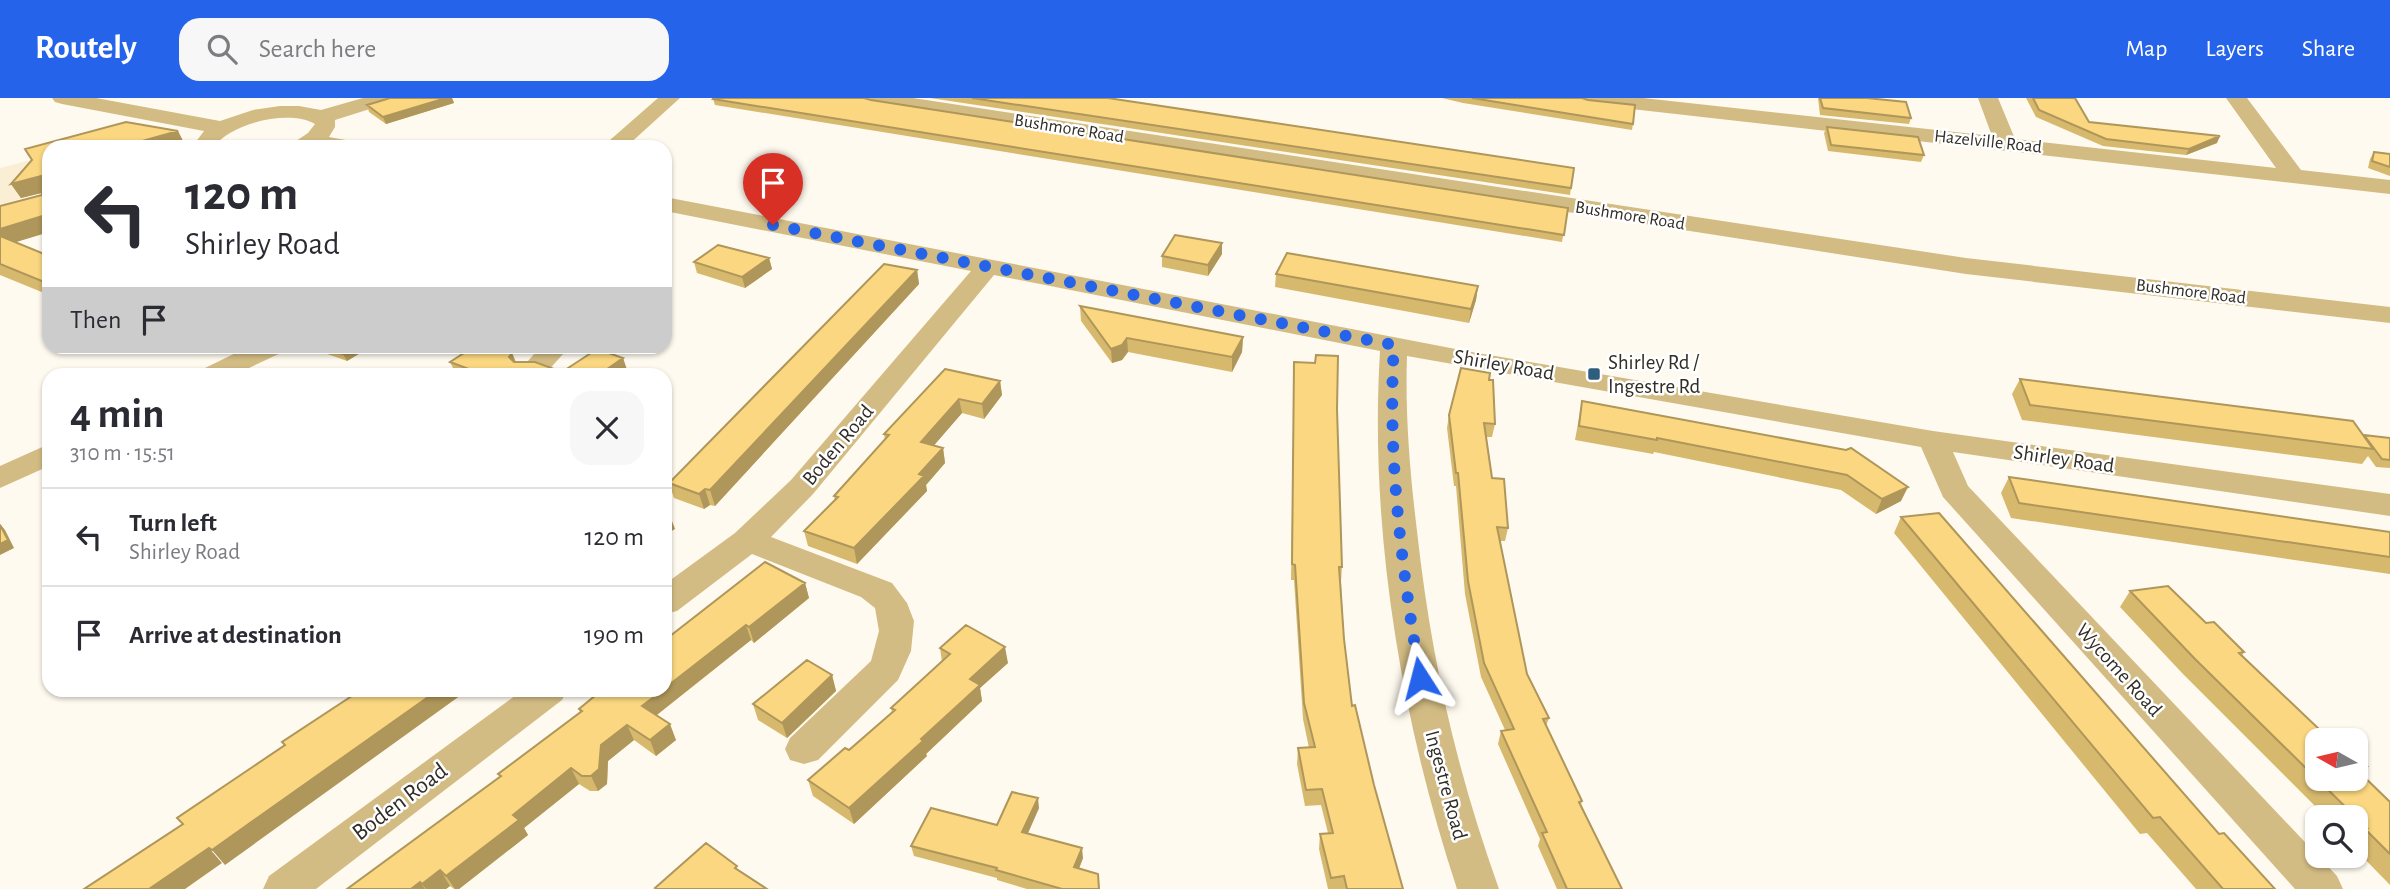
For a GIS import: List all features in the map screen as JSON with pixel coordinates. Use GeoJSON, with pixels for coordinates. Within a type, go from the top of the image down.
{"type":"FeatureCollection","features":[{"type":"Feature","properties":{"kind":"street"},"geometry":{"type":"LineString","coordinates":[[62,98],[223,128]]}},
{"type":"Feature","properties":{"kind":"street"},"geometry":{"type":"LineString","coordinates":[[321,117],[385,98]]}},
{"type":"Feature","properties":{"kind":"street"},"geometry":{"type":"LineString","coordinates":[[621,140],[670,98]]}},
{"type":"Feature","properties":{"kind":"street","name":"Bushmore Road"},"geometry":{"type":"LineString","coordinates":[[872,98],[1966,267],[2390,315]]}},
{"type":"Feature","properties":{"kind":"street","name":"Hazelville Road"},"geometry":{"type":"LineString","coordinates":[[1587,98],[2390,187]]}},
{"type":"Feature","properties":{"kind":"street"},"geometry":{"type":"LineString","coordinates":[[1988,98],[2006,144]]}},
{"type":"Feature","properties":{"kind":"street"},"geometry":{"type":"LineString","coordinates":[[2236,98],[2294,176]]}},
{"type":"Feature","properties":{"kind":"street"},"geometry":{"type":"LineString","coordinates":[[208,140],[223,128],[252,117],[287,111],[304,112],[321,117],[326,122],[324,130],[311,140]]}},
{"type":"Feature","properties":{"kind":"street","name":"Shirley Road"},"geometry":{"type":"LineString","coordinates":[[672,205],[1394,345],[1933,440],[2390,505]]}},
{"type":"Feature","properties":{"kind":"street","name":"Boden Road"},"geometry":{"type":"LineString","coordinates":[[672,597],[747,541],[802,487],[989,265]]}},
{"type":"Feature","properties":{"kind":"street","name":"Ingestre Road"},"geometry":{"type":"LineString","coordinates":[[1394,345],[1391,392],[1394,461],[1407,598],[1425,705],[1458,832],[1478,889]]}},
{"type":"Feature","properties":{"kind":"street"},"geometry":{"type":"LineString","coordinates":[[227,368],[256,354]]}},
{"type":"Feature","properties":{"kind":"street"},"geometry":{"type":"LineString","coordinates":[[536,368],[549,354]]}},
{"type":"Feature","properties":{"kind":"street","name":"Wycome Road"},"geometry":{"type":"LineString","coordinates":[[1933,440],[1954,490],[2322,889]]}},
{"type":"Feature","properties":{"kind":"street"},"geometry":{"type":"LineString","coordinates":[[0,478],[42,457]]}},
{"type":"Feature","properties":{"kind":"street"},"geometry":{"type":"LineString","coordinates":[[747,541],[791,555],[882,593],[896,619],[898,636],[885,670],[804,749]]}},
{"type":"Feature","properties":{"kind":"street","name":"Boden Road"},"geometry":{"type":"LineString","coordinates":[[284,889],[540,697]]}},
{"type":"Feature","properties":{"kind":"shaded area"},"geometry":{"type":"Polygon","coordinates":[[[42,157],[42,192],[0,205],[0,168],[42,157]]]}},
{"type":"Feature","properties":{"kind":"building"},"geometry":{"type":"Polygon","coordinates":[[[390,98],[446,98],[383,117],[367,105],[390,98]]]}},
{"type":"Feature","properties":{"kind":"building"},"geometry":{"type":"Polygon","coordinates":[[[714,98],[864,98],[1568,208],[1564,235],[714,98]]]}},
{"type":"Feature","properties":{"kind":"building"},"geometry":{"type":"Polygon","coordinates":[[[972,98],[1108,98],[1574,168],[1571,188],[972,98]]]}},
{"type":"Feature","properties":{"kind":"building"},"geometry":{"type":"Polygon","coordinates":[[[1472,98],[1582,98],[1635,105],[1633,124],[1472,98]]]}},
{"type":"Feature","properties":{"kind":"building"},"geometry":{"type":"Polygon","coordinates":[[[1820,98],[1867,98],[1906,102],[1911,118],[1823,108],[1820,98]]]}},
{"type":"Feature","properties":{"kind":"building"},"geometry":{"type":"Polygon","coordinates":[[[2033,98],[2075,98],[2089,122],[2220,136],[2189,149],[2106,139],[2039,110],[2033,98]]]}},
{"type":"Feature","properties":{"kind":"building"},"geometry":{"type":"Polygon","coordinates":[[[126,122],[178,131],[146,140],[59,140],[126,122]]]}},
{"type":"Feature","properties":{"kind":"building"},"geometry":{"type":"Polygon","coordinates":[[[1827,127],[1918,137],[1924,155],[1831,145],[1827,127]]]}},
{"type":"Feature","properties":{"kind":"building"},"geometry":{"type":"Polygon","coordinates":[[[42,144],[42,195],[41,176],[11,184],[32,160],[25,149],[42,144]]]}},
{"type":"Feature","properties":{"kind":"building"},"geometry":{"type":"Polygon","coordinates":[[[2374,152],[2390,154],[2390,167],[2372,161],[2374,152]]]}},
{"type":"Feature","properties":{"kind":"building"},"geometry":{"type":"Polygon","coordinates":[[[42,195],[42,216],[0,229],[0,206],[42,195]]]}},
{"type":"Feature","properties":{"kind":"building"},"geometry":{"type":"Polygon","coordinates":[[[1175,235],[1222,243],[1208,265],[1162,256],[1175,235]]]}},
{"type":"Feature","properties":{"kind":"building"},"geometry":{"type":"Polygon","coordinates":[[[0,236],[42,253],[42,281],[0,264],[0,236]]]}},
{"type":"Feature","properties":{"kind":"building"},"geometry":{"type":"Polygon","coordinates":[[[718,245],[769,258],[742,277],[694,262],[718,245]]]}},
{"type":"Feature","properties":{"kind":"building"},"geometry":{"type":"Polygon","coordinates":[[[1287,253],[1478,286],[1471,309],[1276,274],[1287,253]]]}},
{"type":"Feature","properties":{"kind":"building"},"geometry":{"type":"Polygon","coordinates":[[[884,264],[917,270],[710,490],[705,489],[699,494],[672,484],[672,480],[884,264]]]}},
{"type":"Feature","properties":{"kind":"building"},"geometry":{"type":"Polygon","coordinates":[[[1080,306],[1243,337],[1232,357],[1127,338],[1122,345],[1111,349],[1080,306]]]}},
{"type":"Feature","properties":{"kind":"building"},"geometry":{"type":"Polygon","coordinates":[[[462,354],[511,354],[509,357],[514,362],[535,362],[551,368],[466,368],[450,362],[462,354]]]}},
{"type":"Feature","properties":{"kind":"building"},"geometry":{"type":"Polygon","coordinates":[[[589,354],[611,354],[623,358],[609,368],[568,368],[589,354]]]}},
{"type":"Feature","properties":{"kind":"building"},"geometry":{"type":"Polygon","coordinates":[[[1316,355],[1338,356],[1342,567],[1339,567],[1352,706],[1355,705],[1403,889],[1347,889],[1344,876],[1331,878],[1320,834],[1333,833],[1322,789],[1306,790],[1298,748],[1315,747],[1304,703],[1295,565],[1292,564],[1294,362],[1315,363],[1316,355]]]}},
{"type":"Feature","properties":{"kind":"building"},"geometry":{"type":"Polygon","coordinates":[[[1461,368],[1490,373],[1489,380],[1493,380],[1495,424],[1484,423],[1492,478],[1504,479],[1508,528],[1497,527],[1527,674],[1549,718],[1543,719],[1582,801],[1579,802],[1622,889],[1567,889],[1542,833],[1547,832],[1501,731],[1514,729],[1484,663],[1468,581],[1458,473],[1449,415],[1461,368]]]}},
{"type":"Feature","properties":{"kind":"building"},"geometry":{"type":"Polygon","coordinates":[[[945,369],[1000,381],[982,404],[959,399],[921,442],[943,448],[919,474],[924,476],[854,548],[804,531],[838,497],[834,496],[889,435],[884,434],[945,369]]]}},
{"type":"Feature","properties":{"kind":"building"},"geometry":{"type":"Polygon","coordinates":[[[2020,379],[2353,421],[2373,449],[2030,405],[2020,379]]]}},
{"type":"Feature","properties":{"kind":"building"},"geometry":{"type":"Polygon","coordinates":[[[1582,401],[1846,450],[1851,448],[1908,487],[1882,499],[1847,475],[1657,438],[1579,426],[1582,401]]]}},
{"type":"Feature","properties":{"kind":"building"},"geometry":{"type":"Polygon","coordinates":[[[2364,435],[2390,438],[2390,460],[2382,459],[2364,435]]]}},
{"type":"Feature","properties":{"kind":"building"},"geometry":{"type":"Polygon","coordinates":[[[2009,477],[2390,532],[2390,557],[2019,503],[2009,477]]]}},
{"type":"Feature","properties":{"kind":"building"},"geometry":{"type":"Polygon","coordinates":[[[1939,513],[2219,834],[2224,833],[2275,889],[2223,889],[2160,817],[2153,818],[1901,517],[1939,513]]]}},
{"type":"Feature","properties":{"kind":"building"},"geometry":{"type":"Polygon","coordinates":[[[0,525],[8,540],[0,544],[0,525]]]}},
{"type":"Feature","properties":{"kind":"building"},"geometry":{"type":"Polygon","coordinates":[[[765,562],[805,583],[672,683],[672,635],[765,562]]]}},
{"type":"Feature","properties":{"kind":"building"},"geometry":{"type":"Polygon","coordinates":[[[2168,586],[2206,623],[2214,622],[2244,652],[2239,653],[2318,728],[2305,728],[2305,767],[2195,659],[2130,591],[2168,586]]]}},
{"type":"Feature","properties":{"kind":"building"},"geometry":{"type":"Polygon","coordinates":[[[966,625],[1005,647],[970,679],[980,685],[921,739],[923,741],[849,808],[808,780],[845,748],[849,750],[895,710],[891,708],[950,654],[940,648],[966,625]]]}},
{"type":"Feature","properties":{"kind":"building"},"geometry":{"type":"Polygon","coordinates":[[[807,660],[832,675],[782,723],[753,704],[807,660]]]}},
{"type":"Feature","properties":{"kind":"building"},"geometry":{"type":"Polygon","coordinates":[[[350,697],[428,697],[212,850],[209,848],[149,889],[84,889],[183,824],[177,818],[285,745],[282,742],[350,697]]]}},
{"type":"Feature","properties":{"kind":"building"},"geometry":{"type":"Polygon","coordinates":[[[594,697],[654,697],[642,706],[670,724],[650,740],[627,725],[601,745],[599,769],[591,776],[582,776],[571,768],[513,815],[519,820],[446,876],[440,870],[411,889],[347,889],[501,776],[498,774],[582,711],[579,709],[594,697]]]}},
{"type":"Feature","properties":{"kind":"building"},"geometry":{"type":"Polygon","coordinates":[[[2368,781],[2390,802],[2390,854],[2368,832],[2368,805],[2344,805],[2329,791],[2368,791],[2368,781]]]}},
{"type":"Feature","properties":{"kind":"building"},"geometry":{"type":"Polygon","coordinates":[[[1012,792],[1038,798],[1022,832],[1082,848],[1074,867],[1098,874],[1099,889],[1062,889],[996,870],[997,868],[911,846],[931,808],[997,825],[1012,792]]]}},
{"type":"Feature","properties":{"kind":"building"},"geometry":{"type":"Polygon","coordinates":[[[706,843],[737,866],[735,868],[767,889],[655,888],[706,843]]]}},
{"type":"Feature","properties":{"kind":"place","name":"Shirley Rd / Ingestre Rd"},"geometry":{"type":"Point","coordinates":[1594,374]}},
{"type":"Feature","properties":{"kind":"route"},"geometry":{"type":"LineString","coordinates":[[773,225],[1394,345],[1391,392],[1394,461],[1407,598],[1420,678]]}}]}
